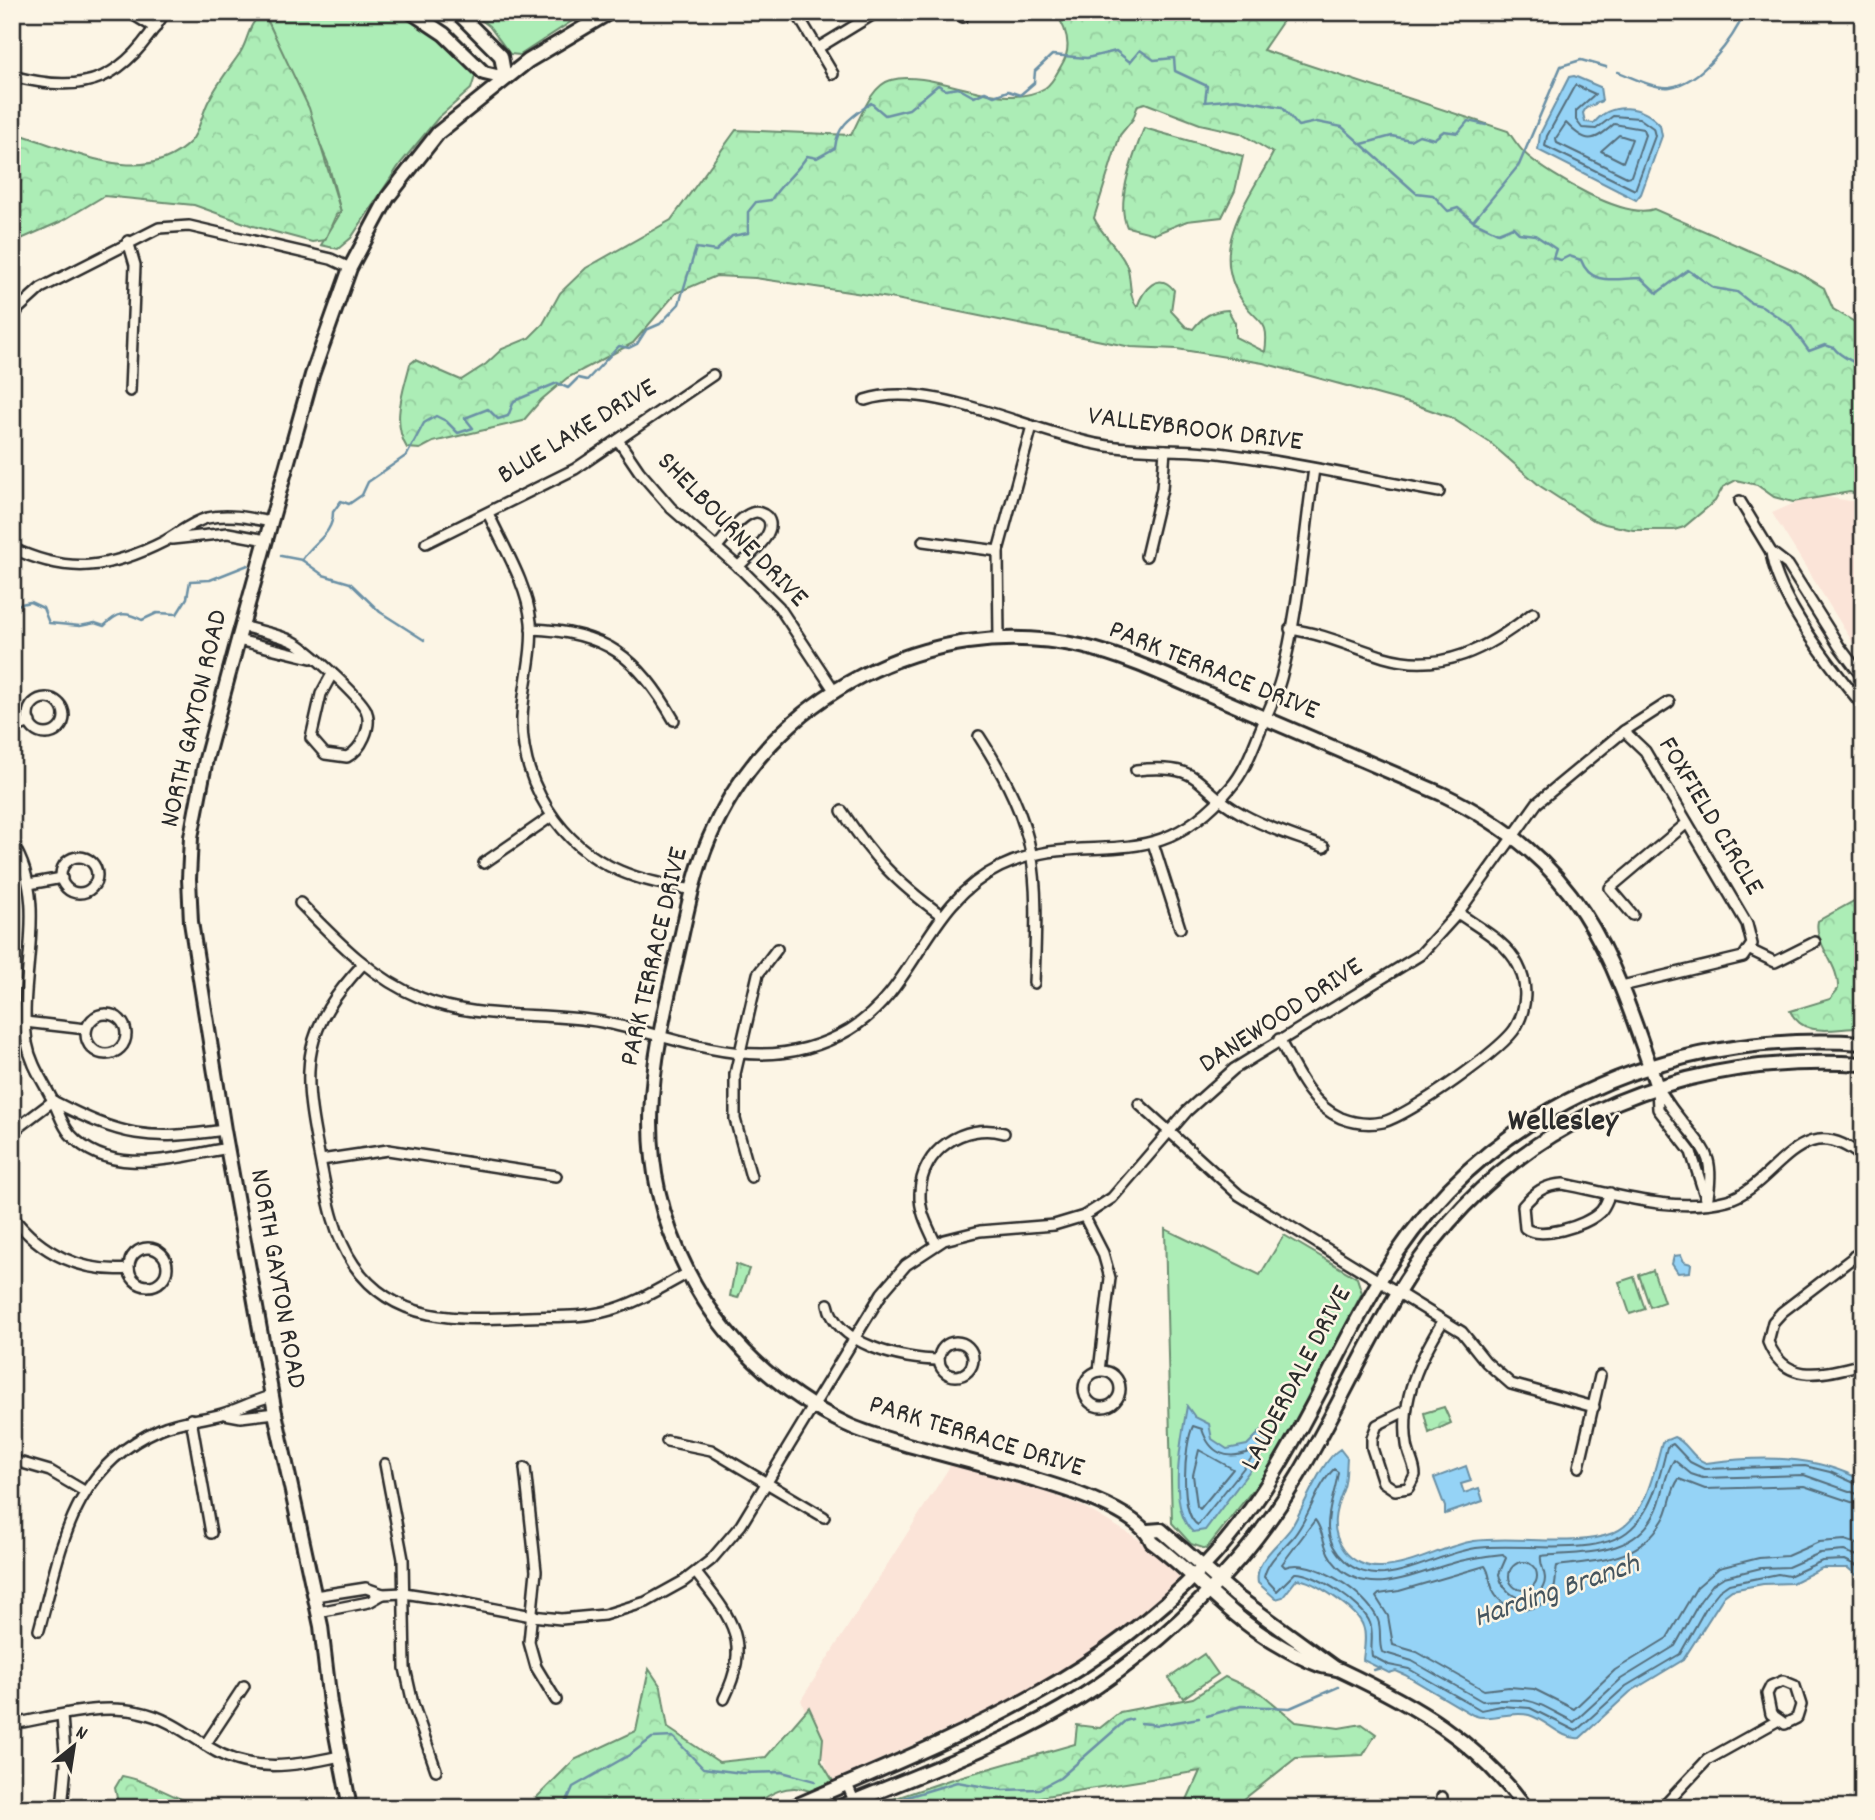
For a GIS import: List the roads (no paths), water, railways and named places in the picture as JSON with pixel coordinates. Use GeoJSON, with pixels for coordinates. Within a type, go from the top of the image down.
{"type":"FeatureCollection","features":[{"type":"Feature","properties":{"kind":"street"},"geometry":{"type":"LineString","coordinates":[[129,12],[155,28]]}},
{"type":"Feature","properties":{"kind":"street"},"geometry":{"type":"LineString","coordinates":[[12,76],[53,85],[90,81],[131,58],[165,12]]}},
{"type":"Feature","properties":{"kind":"street"},"geometry":{"type":"LineString","coordinates":[[411,12],[444,34],[484,73],[505,78],[501,56],[457,12]]}},
{"type":"Feature","properties":{"kind":"street","name":"NORTH GAYTON ROAD"},"geometry":{"type":"LineString","coordinates":[[350,1808],[318,1612],[275,1413],[224,1130],[191,922],[189,879],[198,796],[237,640],[327,327],[349,268],[388,197],[438,132],[505,78],[610,12]]}},
{"type":"Feature","properties":{"kind":"street"},"geometry":{"type":"LineString","coordinates":[[796,12],[833,74]]}},
{"type":"Feature","properties":{"kind":"street"},"geometry":{"type":"LineString","coordinates":[[818,48],[877,12]]}},
{"type":"Feature","properties":{"kind":"street"},"geometry":{"type":"LineString","coordinates":[[12,319],[41,288],[159,228],[189,226],[331,259],[349,268]]}},
{"type":"Feature","properties":{"kind":"street"},"geometry":{"type":"LineString","coordinates":[[128,242],[135,265],[131,391]]}},
{"type":"Feature","properties":{"kind":"street","name":"BLUE LAKE DRIVE"},"geometry":{"type":"LineString","coordinates":[[426,543],[575,469],[713,375]]}},
{"type":"Feature","properties":{"kind":"street","name":"VALLEYBROOK DRIVE"},"geometry":{"type":"LineString","coordinates":[[865,400],[883,394],[898,394],[950,403],[1099,445],[1220,453],[1439,492]]}},
{"type":"Feature","properties":{"kind":"street"},"geometry":{"type":"LineString","coordinates":[[999,638],[998,551],[1032,426]]}},
{"type":"Feature","properties":{"kind":"street","name":"SHELBOURNE DRIVE"},"geometry":{"type":"LineString","coordinates":[[618,440],[656,492],[779,607],[834,690]]}},
{"type":"Feature","properties":{"kind":"street"},"geometry":{"type":"LineString","coordinates":[[1146,556],[1162,489],[1165,450]]}},
{"type":"Feature","properties":{"kind":"street"},"geometry":{"type":"LineString","coordinates":[[300,903],[363,964],[400,988],[451,1007],[566,1017],[740,1052],[792,1051],[820,1044],[851,1028],[874,1011],[897,986],[941,915],[982,878],[1007,864],[1033,856],[1153,843],[1200,819],[1220,799],[1238,778],[1281,677],[1314,469]]}},
{"type":"Feature","properties":{"kind":"street"},"geometry":{"type":"LineString","coordinates":[[1740,501],[1771,552],[1788,565],[1834,639],[1863,678]]}},
{"type":"Feature","properties":{"kind":"street"},"geometry":{"type":"LineString","coordinates":[[716,548],[749,514],[758,512],[766,515],[770,523],[769,532],[738,567]]}},
{"type":"Feature","properties":{"kind":"street"},"geometry":{"type":"LineString","coordinates":[[488,513],[522,585],[531,629],[522,716],[524,752],[533,782],[552,816],[572,839],[612,868],[641,879],[692,890]]}},
{"type":"Feature","properties":{"kind":"street"},"geometry":{"type":"LineString","coordinates":[[12,548],[49,564],[83,567],[123,557],[167,540],[204,519],[243,516],[271,522]]}},
{"type":"Feature","properties":{"kind":"street"},"geometry":{"type":"LineString","coordinates":[[167,540],[228,533],[266,540]]}},
{"type":"Feature","properties":{"kind":"street"},"geometry":{"type":"LineString","coordinates":[[923,541],[998,551]]}},
{"type":"Feature","properties":{"kind":"street"},"geometry":{"type":"LineString","coordinates":[[1771,552],[1774,573],[1824,656],[1863,706]]}},
{"type":"Feature","properties":{"kind":"street"},"geometry":{"type":"LineString","coordinates":[[1290,629],[1339,639],[1397,660],[1431,662],[1477,652],[1533,612]]}},
{"type":"Feature","properties":{"kind":"street"},"geometry":{"type":"LineString","coordinates":[[242,626],[291,640],[332,674],[365,707],[368,720],[359,749],[351,755],[339,758],[317,749],[311,733],[321,694],[332,674]]}},
{"type":"Feature","properties":{"kind":"street"},"geometry":{"type":"LineString","coordinates":[[531,629],[578,634],[615,650],[650,681],[674,720]]}},
{"type":"Feature","properties":{"kind":"street","name":"PARK TERRACE DRIVE"},"geometry":{"type":"LineString","coordinates":[[1335,1668],[1322,1667],[1273,1642],[1208,1592],[1153,1542],[1148,1531],[1104,1505],[1067,1489],[878,1438],[814,1407],[780,1384],[746,1353],[717,1318],[688,1273],[666,1217],[652,1154],[650,1087],[659,1034],[692,890],[710,837],[737,787],[781,733],[834,690],[877,667],[925,650],[999,638],[1054,641],[1108,653],[1442,794],[1513,836],[1572,895],[1599,935],[1622,986],[1657,1087]]}},
{"type":"Feature","properties":{"kind":"street"},"geometry":{"type":"LineString","coordinates":[[237,640],[313,658]]}},
{"type":"Feature","properties":{"kind":"street"},"geometry":{"type":"LineString","coordinates":[[52,699],[63,709],[62,724],[51,733],[41,733],[30,722],[29,712],[37,700],[52,699]]}},
{"type":"Feature","properties":{"kind":"street"},"geometry":{"type":"LineString","coordinates":[[1624,731],[1670,702]]}},
{"type":"Feature","properties":{"kind":"street"},"geometry":{"type":"LineString","coordinates":[[12,729],[30,722]]}},
{"type":"Feature","properties":{"kind":"street","name":"FOXFIELD CIRCLE"},"geometry":{"type":"LineString","coordinates":[[1513,836],[1537,803],[1624,731],[1645,751],[1747,925],[1752,938],[1751,950]]}},
{"type":"Feature","properties":{"kind":"street"},"geometry":{"type":"LineString","coordinates":[[979,736],[1020,809],[1033,856],[1037,909],[1034,983]]}},
{"type":"Feature","properties":{"kind":"street"},"geometry":{"type":"LineString","coordinates":[[1136,770],[1184,770],[1220,799],[1256,821],[1324,847]]}},
{"type":"Feature","properties":{"kind":"street"},"geometry":{"type":"LineString","coordinates":[[842,811],[885,870],[941,915]]}},
{"type":"Feature","properties":{"kind":"street"},"geometry":{"type":"LineString","coordinates":[[484,863],[552,816]]}},
{"type":"Feature","properties":{"kind":"street"},"geometry":{"type":"LineString","coordinates":[[1633,915],[1610,888],[1687,823]]}},
{"type":"Feature","properties":{"kind":"street","name":"DANEWOOD DRIVE"},"geometry":{"type":"LineString","coordinates":[[383,1594],[404,1593],[532,1616],[578,1618],[621,1611],[666,1592],[696,1573],[732,1537],[897,1275],[936,1244],[964,1234],[1054,1225],[1084,1216],[1119,1191],[1187,1111],[1234,1069],[1279,1039],[1405,966],[1433,943],[1513,836]]}},
{"type":"Feature","properties":{"kind":"street"},"geometry":{"type":"LineString","coordinates":[[12,843],[29,884],[32,915],[25,1022],[33,1064],[54,1101],[57,1113],[71,1134],[85,1146],[115,1159],[150,1161],[228,1148]]}},
{"type":"Feature","properties":{"kind":"street"},"geometry":{"type":"LineString","coordinates":[[1153,843],[1180,928]]}},
{"type":"Feature","properties":{"kind":"street"},"geometry":{"type":"LineString","coordinates":[[74,858],[89,860],[97,872],[93,887],[85,892],[70,890],[62,878],[66,864],[74,858]]}},
{"type":"Feature","properties":{"kind":"street"},"geometry":{"type":"LineString","coordinates":[[29,884],[62,878]]}},
{"type":"Feature","properties":{"kind":"street"},"geometry":{"type":"LineString","coordinates":[[1279,1039],[1310,1092],[1319,1103],[1340,1118],[1361,1123],[1383,1122],[1418,1104],[1500,1045],[1517,1026],[1524,1005],[1524,980],[1512,955],[1458,913]]}},
{"type":"Feature","properties":{"kind":"street"},"geometry":{"type":"LineString","coordinates":[[1622,986],[1744,957],[1751,950],[1775,962],[1815,942]]}},
{"type":"Feature","properties":{"kind":"street"},"geometry":{"type":"LineString","coordinates":[[751,1177],[735,1119],[735,1074],[758,974],[777,949]]}},
{"type":"Feature","properties":{"kind":"street"},"geometry":{"type":"LineString","coordinates":[[363,964],[330,1004],[311,1050],[307,1085],[338,1235],[355,1267],[377,1290],[420,1314],[462,1320],[585,1315],[623,1306],[688,1273]]}},
{"type":"Feature","properties":{"kind":"street"},"geometry":{"type":"LineString","coordinates":[[111,1015],[124,1024],[126,1040],[116,1052],[101,1054],[88,1045],[86,1029],[96,1017],[111,1015]]}},
{"type":"Feature","properties":{"kind":"street"},"geometry":{"type":"LineString","coordinates":[[25,1022],[86,1029]]}},
{"type":"Feature","properties":{"kind":"street","name":"LAUDERDALE DRIVE"},"geometry":{"type":"LineString","coordinates":[[791,1808],[968,1730],[1062,1682],[1134,1631],[1193,1577],[1251,1511],[1278,1471],[1378,1282],[1427,1215],[1464,1176],[1501,1144],[1584,1092],[1650,1067],[1708,1050],[1760,1042],[1805,1040],[1863,1043]]}},
{"type":"Feature","properties":{"kind":"street","name":"LAUDERDALE DRIVE"},"geometry":{"type":"LineString","coordinates":[[838,1808],[855,1804],[1005,1737],[1074,1700],[1141,1654],[1220,1581],[1260,1534],[1302,1472],[1398,1293],[1451,1221],[1509,1166],[1567,1126],[1657,1087],[1695,1075],[1748,1065],[1804,1062],[1863,1065]]}},
{"type":"Feature","properties":{"kind":"street"},"geometry":{"type":"LineString","coordinates":[[1657,1087],[1658,1109],[1691,1152],[1707,1203]]}},
{"type":"Feature","properties":{"kind":"street"},"geometry":{"type":"LineString","coordinates":[[54,1101],[95,1122],[135,1135],[174,1137],[224,1130]]}},
{"type":"Feature","properties":{"kind":"street"},"geometry":{"type":"LineString","coordinates":[[12,1132],[54,1101]]}},
{"type":"Feature","properties":{"kind":"street"},"geometry":{"type":"LineString","coordinates":[[1139,1104],[1239,1195],[1462,1332],[1486,1362],[1511,1384],[1594,1407]]}},
{"type":"Feature","properties":{"kind":"street"},"geometry":{"type":"LineString","coordinates":[[936,1244],[923,1215],[920,1196],[923,1175],[930,1160],[954,1138],[989,1129],[1004,1133]]}},
{"type":"Feature","properties":{"kind":"street"},"geometry":{"type":"LineString","coordinates":[[1610,1193],[1602,1211],[1591,1220],[1538,1234],[1525,1228],[1522,1206],[1541,1189],[1550,1185],[1610,1193],[1677,1205],[1707,1203],[1741,1194],[1788,1152],[1799,1146],[1830,1141],[1847,1145],[1863,1158]]}},
{"type":"Feature","properties":{"kind":"street"},"geometry":{"type":"LineString","coordinates":[[321,1160],[388,1150],[556,1176]]}},
{"type":"Feature","properties":{"kind":"street"},"geometry":{"type":"LineString","coordinates":[[12,1216],[42,1246],[74,1263],[99,1270],[129,1269]]}},
{"type":"Feature","properties":{"kind":"street"},"geometry":{"type":"LineString","coordinates":[[1084,1216],[1103,1253],[1110,1279],[1098,1371]]}},
{"type":"Feature","properties":{"kind":"street"},"geometry":{"type":"LineString","coordinates":[[149,1248],[159,1251],[167,1265],[162,1280],[147,1286],[137,1283],[129,1269],[134,1254],[149,1248]]}},
{"type":"Feature","properties":{"kind":"street"},"geometry":{"type":"LineString","coordinates":[[1863,1250],[1782,1312],[1773,1322],[1768,1342],[1779,1362],[1797,1372],[1815,1374],[1863,1364]]}},
{"type":"Feature","properties":{"kind":"street"},"geometry":{"type":"LineString","coordinates":[[1854,1256],[1863,1266]]}},
{"type":"Feature","properties":{"kind":"street"},"geometry":{"type":"LineString","coordinates":[[828,1304],[835,1323],[856,1337],[895,1356],[939,1360]]}},
{"type":"Feature","properties":{"kind":"street"},"geometry":{"type":"LineString","coordinates":[[1405,1411],[1377,1425],[1372,1438],[1382,1482],[1395,1490],[1408,1488],[1415,1475],[1407,1446],[1405,1411],[1420,1360],[1443,1321]]}},
{"type":"Feature","properties":{"kind":"street"},"geometry":{"type":"LineString","coordinates":[[1098,1371],[1115,1376],[1120,1386],[1114,1402],[1104,1407],[1092,1404],[1084,1394],[1088,1377],[1098,1371]]}},
{"type":"Feature","properties":{"kind":"street"},"geometry":{"type":"LineString","coordinates":[[1579,1467],[1600,1376]]}},
{"type":"Feature","properties":{"kind":"street"},"geometry":{"type":"LineString","coordinates":[[39,1630],[66,1532],[84,1491],[107,1463],[130,1444],[161,1429],[191,1419],[223,1413],[272,1396]]}},
{"type":"Feature","properties":{"kind":"street"},"geometry":{"type":"LineString","coordinates":[[223,1413],[241,1417],[275,1413]]}},
{"type":"Feature","properties":{"kind":"street"},"geometry":{"type":"LineString","coordinates":[[191,1419],[211,1533]]}},
{"type":"Feature","properties":{"kind":"street"},"geometry":{"type":"LineString","coordinates":[[667,1441],[711,1450],[824,1517]]}},
{"type":"Feature","properties":{"kind":"street"},"geometry":{"type":"LineString","coordinates":[[12,1460],[50,1471],[84,1491]]}},
{"type":"Feature","properties":{"kind":"street"},"geometry":{"type":"LineString","coordinates":[[385,1464],[403,1559],[403,1643],[407,1677],[436,1770]]}},
{"type":"Feature","properties":{"kind":"street"},"geometry":{"type":"LineString","coordinates":[[526,1468],[536,1571],[531,1654],[556,1700]]}},
{"type":"Feature","properties":{"kind":"street","name":"PARK TERRACE DRIVE"},"geometry":{"type":"LineString","coordinates":[[1148,1531],[1161,1530],[1266,1619],[1335,1668],[1416,1707],[1453,1732],[1494,1768],[1526,1808]]}},
{"type":"Feature","properties":{"kind":"street"},"geometry":{"type":"LineString","coordinates":[[696,1573],[724,1609],[735,1630],[736,1669],[724,1699]]}},
{"type":"Feature","properties":{"kind":"street"},"geometry":{"type":"LineString","coordinates":[[315,1597],[366,1588],[383,1594]]}},
{"type":"Feature","properties":{"kind":"street"},"geometry":{"type":"LineString","coordinates":[[318,1612],[369,1602],[383,1594]]}},
{"type":"Feature","properties":{"kind":"street"},"geometry":{"type":"LineString","coordinates":[[1662,1808],[1707,1760],[1777,1721],[1794,1721],[1801,1710],[1798,1690],[1787,1681],[1774,1683],[1768,1694],[1771,1714],[1777,1721]]}},
{"type":"Feature","properties":{"kind":"street"},"geometry":{"type":"LineString","coordinates":[[205,1745],[244,1686]]}},
{"type":"Feature","properties":{"kind":"street"},"geometry":{"type":"LineString","coordinates":[[12,1724],[103,1709],[138,1711],[166,1721],[224,1756],[259,1766],[291,1766],[340,1756]]}},
{"type":"Feature","properties":{"kind":"street"},"geometry":{"type":"LineString","coordinates":[[62,1716],[66,1749],[62,1808]]}},
{"type":"Feature","properties":{"kind":"street"},"geometry":{"type":"LineString","coordinates":[[847,1784],[855,1804]]}},
{"type":"Feature","properties":{"kind":"water"},"geometry":{"type":"Polygon","coordinates":[[[1574,76],[1600,87],[1602,101],[1586,108],[1583,113],[1585,122],[1594,123],[1609,111],[1627,108],[1645,113],[1660,125],[1662,136],[1641,194],[1636,200],[1538,150],[1540,134],[1569,77],[1574,76]]]}},
{"type":"Feature","properties":{"kind":"water"},"geometry":{"type":"Polygon","coordinates":[[[1681,1255],[1684,1262],[1691,1264],[1690,1272],[1678,1273],[1672,1264],[1674,1256],[1681,1255]]]}},
{"type":"Feature","properties":{"kind":"water"},"geometry":{"type":"Polygon","coordinates":[[[1187,1406],[1195,1417],[1209,1424],[1212,1439],[1227,1449],[1247,1445],[1262,1430],[1272,1433],[1274,1438],[1205,1530],[1193,1532],[1180,1507],[1178,1490],[1187,1406]]]}},
{"type":"Feature","properties":{"kind":"water"},"geometry":{"type":"Polygon","coordinates":[[[1674,1437],[1706,1463],[1786,1459],[1826,1466],[1863,1481],[1863,1581],[1848,1568],[1822,1568],[1792,1583],[1763,1584],[1732,1590],[1724,1596],[1683,1660],[1630,1692],[1580,1738],[1560,1733],[1529,1715],[1473,1715],[1405,1675],[1396,1671],[1389,1673],[1363,1660],[1363,1626],[1353,1612],[1324,1590],[1297,1579],[1283,1597],[1276,1599],[1258,1583],[1260,1567],[1268,1553],[1291,1528],[1326,1463],[1340,1449],[1347,1458],[1345,1482],[1336,1512],[1336,1535],[1351,1557],[1365,1565],[1381,1567],[1405,1563],[1474,1541],[1581,1540],[1613,1533],[1633,1518],[1651,1481],[1662,1442],[1674,1437]]]}},
{"type":"Feature","properties":{"kind":"water"},"geometry":{"type":"Polygon","coordinates":[[[1466,1466],[1471,1481],[1461,1484],[1464,1493],[1479,1488],[1483,1501],[1445,1514],[1434,1478],[1466,1466]]]}},
{"type":"Feature","properties":{"kind":"waterway"},"geometry":{"type":"LineString","coordinates":[[1618,72],[1657,86],[1670,87],[1682,83],[1694,77],[1715,58],[1745,12]]}},
{"type":"Feature","properties":{"kind":"waterway"},"geometry":{"type":"LineString","coordinates":[[302,560],[330,527],[333,512],[341,501],[349,504],[362,495],[368,482],[407,455],[424,423],[436,416],[446,421],[458,433],[473,428],[465,418],[488,409],[498,419],[508,416],[514,401],[557,383],[568,388],[578,378],[587,380],[619,346],[629,348],[637,344],[646,330],[660,324],[679,304],[696,248],[716,251],[732,236],[748,233],[748,212],[756,202],[771,200],[807,156],[817,158],[835,148],[843,127],[871,103],[885,115],[909,109],[938,85],[946,90],[958,88],[974,97],[985,92],[994,96],[1008,91],[1020,95],[1034,83],[1035,71],[1052,55],[1087,58],[1116,51],[1130,62],[1140,50],[1154,60],[1174,58],[1175,71],[1207,86],[1205,102],[1237,99],[1282,107],[1298,126],[1317,122],[1342,127],[1416,193],[1433,195],[1448,211],[1458,208],[1473,221],[1498,233],[1513,227],[1519,233],[1535,235],[1556,249],[1553,258],[1561,260],[1569,256],[1581,260],[1585,269],[1598,278],[1641,278],[1657,293],[1688,270],[1714,288],[1737,292],[1751,303],[1762,306],[1790,325],[1809,351],[1825,345],[1863,368]]}},
{"type":"Feature","properties":{"kind":"waterway"},"geometry":{"type":"LineString","coordinates":[[1473,221],[1519,165],[1561,66],[1581,60],[1606,67]]}},
{"type":"Feature","properties":{"kind":"waterway"},"geometry":{"type":"LineString","coordinates":[[1362,144],[1392,136],[1410,140],[1419,135],[1434,139],[1444,131],[1458,133],[1468,121],[1486,125]]}},
{"type":"Feature","properties":{"kind":"waterway"},"geometry":{"type":"LineString","coordinates":[[281,556],[302,560],[323,575],[350,583],[380,612],[424,640]]}},
{"type":"Feature","properties":{"kind":"waterway"},"geometry":{"type":"LineString","coordinates":[[12,606],[30,602],[43,608],[49,623],[80,626],[95,623],[104,626],[122,614],[142,620],[157,613],[177,614],[187,598],[190,581],[210,580],[248,565]]}},
{"type":"Feature","properties":{"kind":"waterway","name":"Harding Branch"},"geometry":{"type":"LineString","coordinates":[[1374,1670],[1381,1668]]}},
{"type":"Feature","properties":{"kind":"waterway","name":"Harding Branch"},"geometry":{"type":"LineString","coordinates":[[1207,1716],[1241,1706],[1290,1708],[1338,1687]]}},
{"type":"Feature","properties":{"kind":"waterway","name":"Harding Branch"},"geometry":{"type":"LineString","coordinates":[[1141,1723],[1159,1725],[1199,1718]]}},
{"type":"Feature","properties":{"kind":"waterway","name":"Harding Branch"},"geometry":{"type":"LineString","coordinates":[[877,1806],[957,1782],[1003,1790],[1039,1789],[1060,1778],[1125,1721],[1132,1719]]}},
{"type":"Feature","properties":{"kind":"waterway","name":"Harding Branch"},"geometry":{"type":"LineString","coordinates":[[564,1808],[573,1787],[631,1754],[652,1738],[673,1737],[703,1768],[742,1773],[782,1772],[815,1781]]}},
{"type":"Feature","properties":{"kind":"district","name":"Wellesley"},"geometry":{"type":"Point","coordinates":[1563,1123]}}]}
